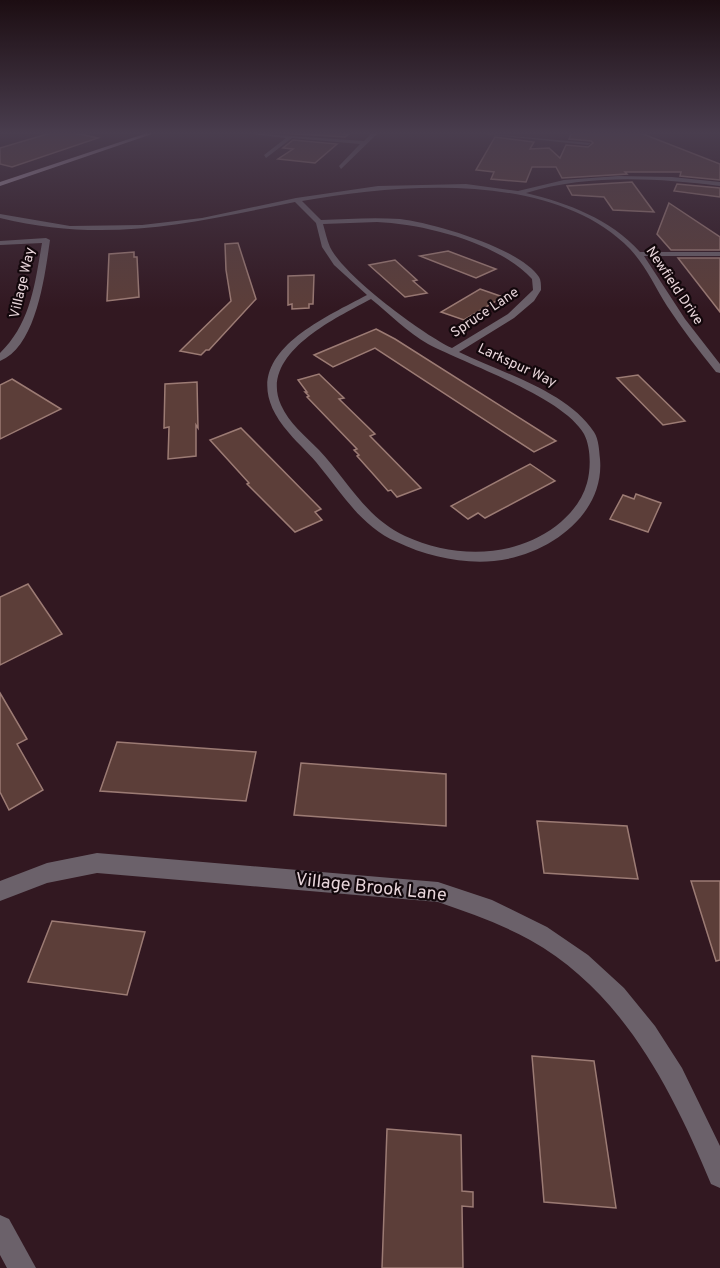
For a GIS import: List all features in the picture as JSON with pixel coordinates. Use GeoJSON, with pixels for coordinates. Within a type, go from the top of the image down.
{"type":"FeatureCollection","features":[{"type":"Feature","properties":{"kind":"street","name":"Newfield Drive"},"geometry":{"type":"LineString","coordinates":[[0,216],[65,227],[127,228],[207,220],[349,191]]}},
{"type":"Feature","properties":{"kind":"street","name":"Newfield Drive"},"geometry":{"type":"LineString","coordinates":[[504,191],[564,206],[614,231],[638,254],[653,273],[676,313],[720,370]]}},
{"type":"Feature","properties":{"kind":"street"},"geometry":{"type":"LineString","coordinates":[[518,193],[525,191]]}},
{"type":"Feature","properties":{"kind":"street"},"geometry":{"type":"LineString","coordinates":[[297,200],[319,222],[326,247],[337,263],[372,295]]}},
{"type":"Feature","properties":{"kind":"street","name":"Spruce Lane"},"geometry":{"type":"LineString","coordinates":[[319,222],[379,220],[412,223],[470,239],[530,270],[538,280],[538,289],[529,301],[516,312],[452,352]]}},
{"type":"Feature","properties":{"kind":"street","name":"Village Way"},"geometry":{"type":"LineString","coordinates":[[0,243],[46,240],[32,316],[23,334],[0,358]]}},
{"type":"Feature","properties":{"kind":"street"},"geometry":{"type":"LineString","coordinates":[[638,254],[720,254]]}},
{"type":"Feature","properties":{"kind":"street","name":"Larkspur Way"},"geometry":{"type":"LineString","coordinates":[[372,295],[404,323],[452,352],[557,402],[589,433],[595,458],[595,483],[583,508],[558,532],[524,550],[496,556],[458,554],[422,547],[387,532],[355,507],[333,472],[280,412],[271,391],[272,373],[286,352],[303,336],[372,295]]}},
{"type":"Feature","properties":{"kind":"street","name":"Village Brook Lane"},"geometry":{"type":"LineString","coordinates":[[0,891],[28,878],[64,867],[98,863],[438,892],[479,903],[521,922],[560,946],[602,981],[647,1032],[681,1086],[720,1175]]}},
{"type":"Feature","properties":{"kind":"street"},"geometry":{"type":"LineString","coordinates":[[0,1228],[22,1268]]}},
{"type":"Feature","properties":{"kind":"building"},"geometry":{"type":"Polygon","coordinates":[[[570,191],[639,191],[654,212],[613,210],[604,197],[572,195],[570,191]]]}},
{"type":"Feature","properties":{"kind":"building"},"geometry":{"type":"Polygon","coordinates":[[[675,191],[720,191],[720,197],[675,191]]]}},
{"type":"Feature","properties":{"kind":"building"},"geometry":{"type":"Polygon","coordinates":[[[669,203],[720,237],[720,250],[671,250],[657,234],[669,203]]]}},
{"type":"Feature","properties":{"kind":"building"},"geometry":{"type":"Polygon","coordinates":[[[238,243],[256,299],[209,350],[201,355],[180,351],[231,301],[225,244],[238,243]]]}},
{"type":"Feature","properties":{"kind":"building"},"geometry":{"type":"Polygon","coordinates":[[[448,251],[496,269],[476,278],[420,256],[448,251]]]}},
{"type":"Feature","properties":{"kind":"building"},"geometry":{"type":"Polygon","coordinates":[[[134,252],[134,257],[137,257],[139,297],[107,301],[109,254],[134,252]]]}},
{"type":"Feature","properties":{"kind":"building"},"geometry":{"type":"Polygon","coordinates":[[[678,258],[720,258],[720,312],[678,258]]]}},
{"type":"Feature","properties":{"kind":"building"},"geometry":{"type":"Polygon","coordinates":[[[395,260],[417,280],[413,281],[427,293],[405,297],[369,265],[395,260]]]}},
{"type":"Feature","properties":{"kind":"building"},"geometry":{"type":"Polygon","coordinates":[[[314,275],[313,304],[309,304],[309,308],[292,309],[292,304],[288,305],[288,276],[314,275]]]}},
{"type":"Feature","properties":{"kind":"building"},"geometry":{"type":"Polygon","coordinates":[[[480,289],[503,297],[464,320],[441,312],[480,289]]]}},
{"type":"Feature","properties":{"kind":"building"},"geometry":{"type":"Polygon","coordinates":[[[376,329],[556,441],[534,452],[375,348],[333,367],[314,355],[376,329]]]}},
{"type":"Feature","properties":{"kind":"building"},"geometry":{"type":"Polygon","coordinates":[[[319,374],[344,398],[339,399],[375,434],[370,436],[421,488],[397,497],[391,490],[388,491],[357,456],[359,455],[354,450],[357,449],[307,397],[309,396],[305,392],[307,392],[298,380],[319,374]]]}},
{"type":"Feature","properties":{"kind":"building"},"geometry":{"type":"Polygon","coordinates":[[[638,375],[685,421],[663,425],[617,378],[638,375]]]}},
{"type":"Feature","properties":{"kind":"building"},"geometry":{"type":"Polygon","coordinates":[[[12,379],[61,409],[0,439],[0,385],[12,379]]]}},
{"type":"Feature","properties":{"kind":"building"},"geometry":{"type":"Polygon","coordinates":[[[197,382],[196,456],[168,459],[169,427],[164,428],[165,384],[197,382]]]}},
{"type":"Feature","properties":{"kind":"building"},"geometry":{"type":"Polygon","coordinates":[[[241,428],[321,509],[315,512],[322,520],[295,532],[247,484],[249,483],[210,440],[241,428]]]}},
{"type":"Feature","properties":{"kind":"building"},"geometry":{"type":"Polygon","coordinates":[[[530,464],[555,481],[485,518],[478,513],[468,519],[451,506],[530,464]]]}},
{"type":"Feature","properties":{"kind":"building"},"geometry":{"type":"Polygon","coordinates":[[[636,494],[661,503],[648,532],[610,519],[623,495],[634,499],[636,494]]]}},
{"type":"Feature","properties":{"kind":"building"},"geometry":{"type":"Polygon","coordinates":[[[28,584],[62,634],[0,665],[0,597],[28,584]]]}},
{"type":"Feature","properties":{"kind":"building"},"geometry":{"type":"Polygon","coordinates":[[[0,693],[27,739],[17,744],[43,790],[9,810],[0,792],[0,693]]]}},
{"type":"Feature","properties":{"kind":"building"},"geometry":{"type":"Polygon","coordinates":[[[117,742],[256,752],[246,801],[100,791],[117,742]]]}},
{"type":"Feature","properties":{"kind":"building"},"geometry":{"type":"Polygon","coordinates":[[[301,763],[446,774],[446,826],[294,815],[301,763]]]}},
{"type":"Feature","properties":{"kind":"building"},"geometry":{"type":"Polygon","coordinates":[[[537,821],[627,826],[638,879],[544,873],[537,821]]]}},
{"type":"Feature","properties":{"kind":"building"},"geometry":{"type":"Polygon","coordinates":[[[691,881],[720,881],[720,960],[716,961],[691,881]]]}},
{"type":"Feature","properties":{"kind":"building"},"geometry":{"type":"Polygon","coordinates":[[[52,921],[145,932],[127,995],[28,982],[52,921]]]}},
{"type":"Feature","properties":{"kind":"building"},"geometry":{"type":"Polygon","coordinates":[[[532,1056],[594,1061],[616,1208],[544,1202],[532,1056]]]}},
{"type":"Feature","properties":{"kind":"building"},"geometry":{"type":"Polygon","coordinates":[[[387,1129],[461,1135],[462,1191],[473,1192],[473,1207],[462,1206],[463,1268],[382,1268],[387,1129]]]}}]}
